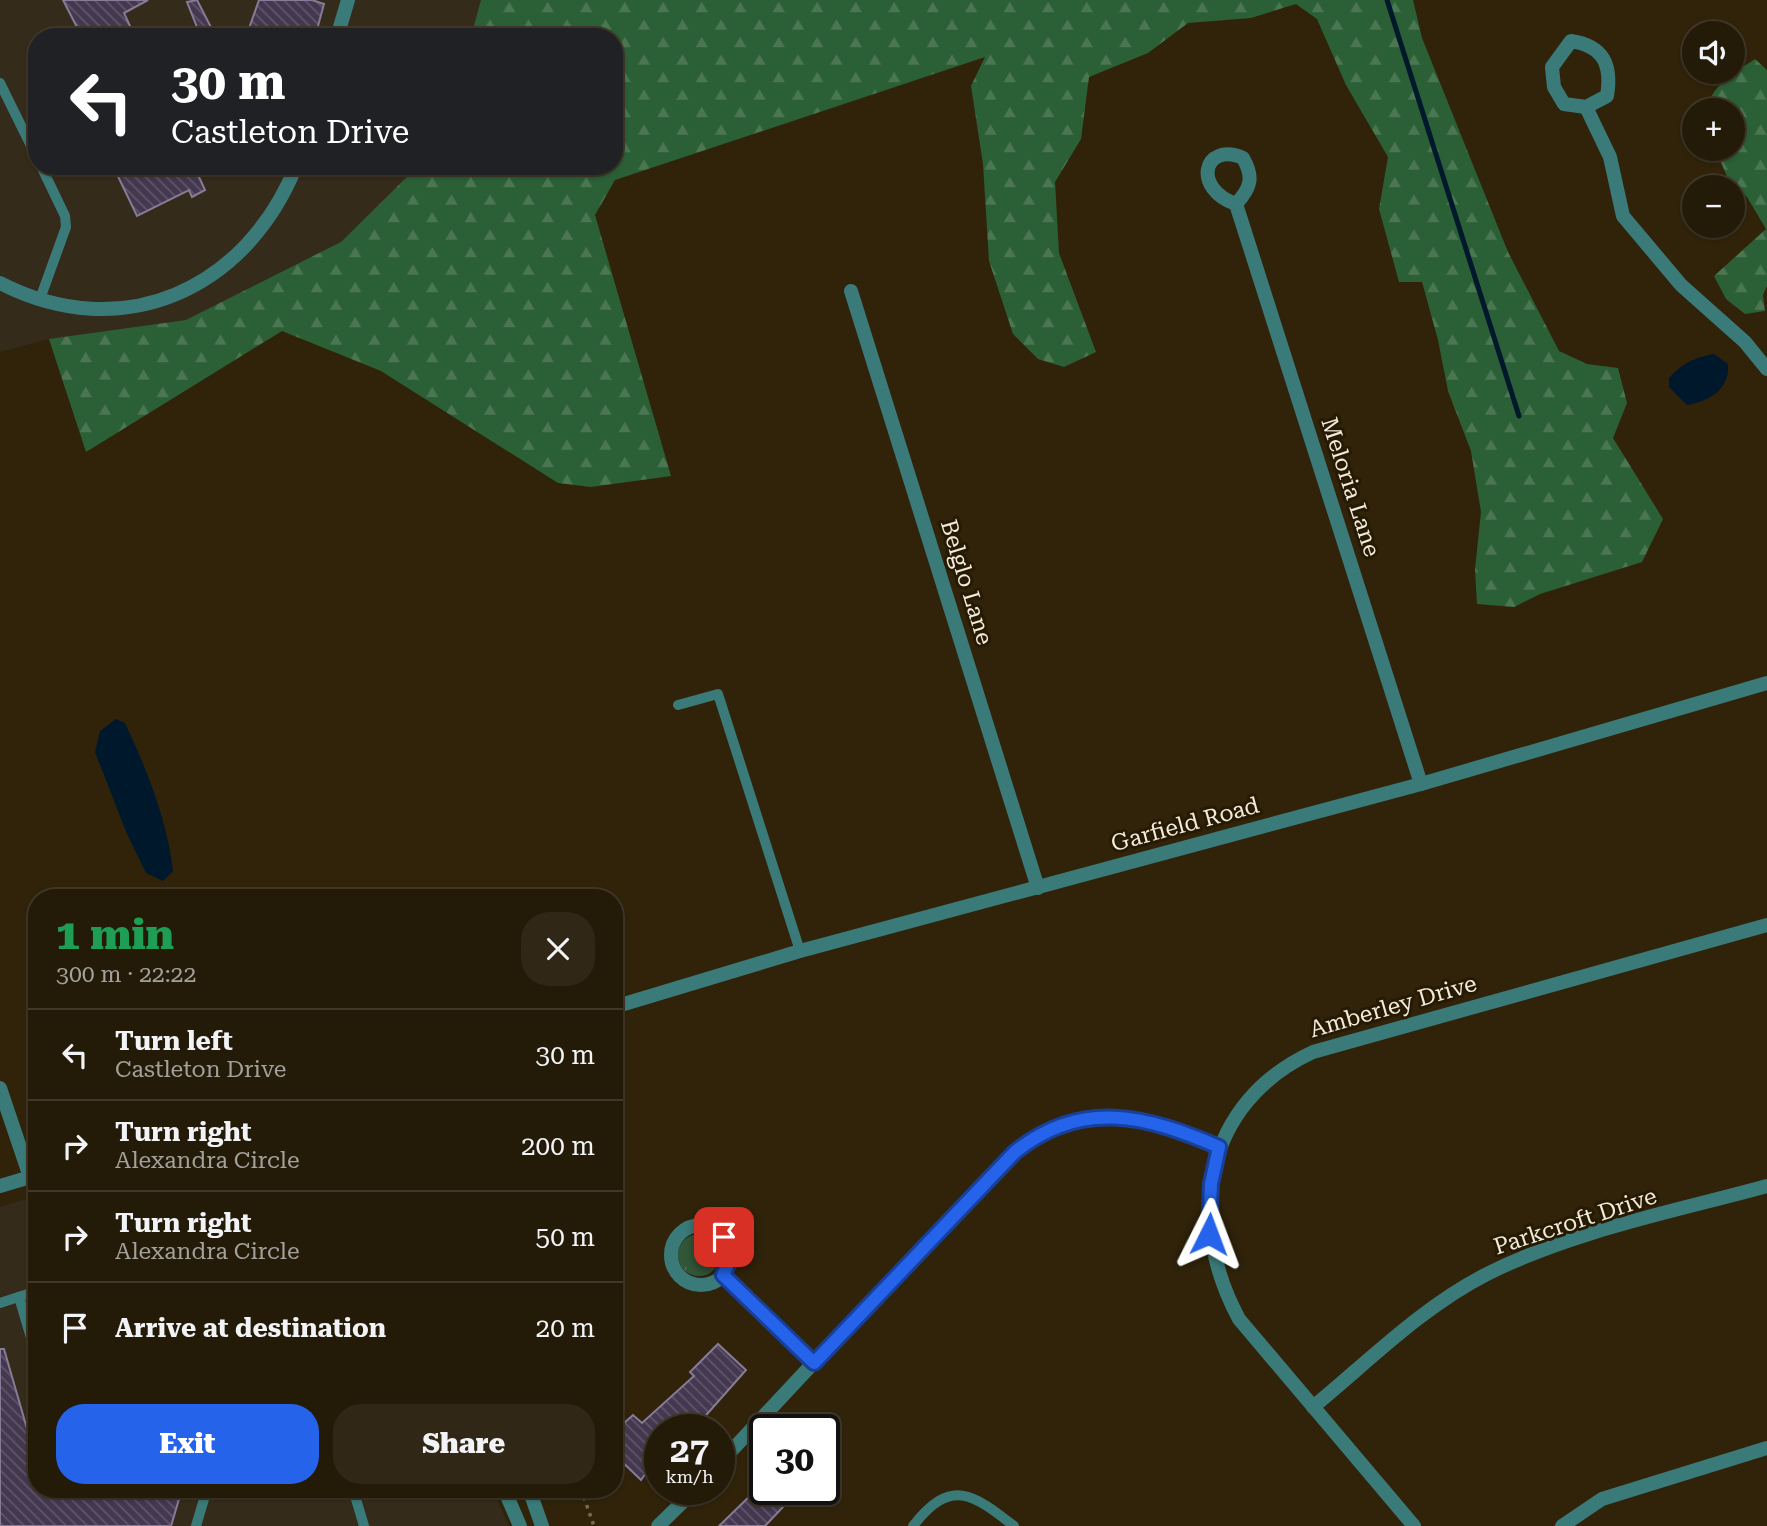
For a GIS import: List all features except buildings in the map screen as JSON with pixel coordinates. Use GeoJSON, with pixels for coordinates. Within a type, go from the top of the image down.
{"type":"FeatureCollection","features":[{"type":"Feature","properties":{"kind":"street"},"geometry":{"type":"LineString","coordinates":[[340,28],[348,0]]}},
{"type":"Feature","properties":{"kind":"street"},"geometry":{"type":"LineString","coordinates":[[1571,41],[1589,44],[1603,57],[1610,78],[1607,96],[1586,107],[1564,104],[1554,87],[1552,67],[1571,41]]}},
{"type":"Feature","properties":{"kind":"street"},"geometry":{"type":"LineString","coordinates":[[1586,107],[1611,158],[1623,216],[1681,285],[1745,342],[1767,369]]}},
{"type":"Feature","properties":{"kind":"street"},"geometry":{"type":"LineString","coordinates":[[0,283],[69,308],[116,310],[170,298],[208,279],[233,260],[257,235],[279,204],[292,175]]}},
{"type":"Feature","properties":{"kind":"street","name":"Meloria Lane"},"geometry":{"type":"LineString","coordinates":[[1236,204],[1421,784]]}},
{"type":"Feature","properties":{"kind":"street","name":"Belglo Lane"},"geometry":{"type":"LineString","coordinates":[[851,290],[1038,888]]}},
{"type":"Feature","properties":{"kind":"street","name":"Garfield Road"},"geometry":{"type":"LineString","coordinates":[[623,1004],[800,951],[1421,784],[1767,683]]}},
{"type":"Feature","properties":{"kind":"street","name":"Amberley Drive"},"geometry":{"type":"LineString","coordinates":[[1414,1526],[1239,1320],[1219,1275],[1209,1234],[1211,1184],[1219,1147],[1242,1108],[1263,1085],[1297,1060],[1313,1052],[1767,925]]}},
{"type":"Feature","properties":{"kind":"street"},"geometry":{"type":"LineString","coordinates":[[0,1088],[28,1163]]}},
{"type":"Feature","properties":{"kind":"street"},"geometry":{"type":"LineString","coordinates":[[735,1447],[1007,1159],[1043,1133],[1089,1119],[1124,1116],[1157,1122],[1219,1147]]}},
{"type":"Feature","properties":{"kind":"street"},"geometry":{"type":"LineString","coordinates":[[0,1186],[28,1178]]}},
{"type":"Feature","properties":{"kind":"street","name":"Parkcroft Drive"},"geometry":{"type":"LineString","coordinates":[[1313,1407],[1409,1326],[1452,1294],[1486,1275],[1566,1242],[1767,1186]]}},
{"type":"Feature","properties":{"kind":"street"},"geometry":{"type":"LineString","coordinates":[[694,1226],[718,1231],[730,1252],[723,1275],[706,1284],[697,1285],[680,1276],[671,1260],[674,1241],[680,1233],[694,1226]]}},
{"type":"Feature","properties":{"kind":"street"},"geometry":{"type":"LineString","coordinates":[[723,1275],[814,1363]]}},
{"type":"Feature","properties":{"kind":"street"},"geometry":{"type":"LineString","coordinates":[[1562,1526],[1602,1499],[1767,1448]]}},
{"type":"Feature","properties":{"kind":"street"},"geometry":{"type":"LineString","coordinates":[[508,1498],[520,1526]]}},
{"type":"Feature","properties":{"kind":"street"},"geometry":{"type":"LineString","coordinates":[[532,1498],[542,1526]]}},
{"type":"Feature","properties":{"kind":"street"},"geometry":{"type":"LineString","coordinates":[[658,1526],[680,1505]]}},
{"type":"Feature","properties":{"kind":"lane"},"geometry":{"type":"LineString","coordinates":[[0,83],[28,140]]}},
{"type":"Feature","properties":{"kind":"lane"},"geometry":{"type":"LineString","coordinates":[[40,299],[66,227],[65,216],[45,175]]}},
{"type":"Feature","properties":{"kind":"lane"},"geometry":{"type":"LineString","coordinates":[[678,705],[718,694],[800,951]]}},
{"type":"Feature","properties":{"kind":"lane"},"geometry":{"type":"LineString","coordinates":[[0,1303],[28,1294]]}},
{"type":"Feature","properties":{"kind":"lane"},"geometry":{"type":"LineString","coordinates":[[19,1297],[28,1328]]}},
{"type":"Feature","properties":{"kind":"lane"},"geometry":{"type":"LineString","coordinates":[[913,1526],[939,1499],[959,1494],[979,1499],[1014,1526]]}},
{"type":"Feature","properties":{"kind":"lane"},"geometry":{"type":"LineString","coordinates":[[196,1526],[204,1498]]}},
{"type":"Feature","properties":{"kind":"lane"},"geometry":{"type":"LineString","coordinates":[[356,1498],[364,1526]]}},
{"type":"Feature","properties":{"kind":"path"},"geometry":{"type":"LineString","coordinates":[[584,1498],[594,1526]]}},
{"type":"Feature","properties":{"kind":"shaded area"},"geometry":{"type":"Polygon","coordinates":[[[0,0],[557,0],[566,28],[28,28],[28,175],[590,175],[68,398],[49,339],[0,352],[0,0]]]}},
{"type":"Feature","properties":{"kind":"shaded area"},"geometry":{"type":"Polygon","coordinates":[[[28,1199],[28,1498],[496,1498],[509,1526],[0,1526],[0,1207],[28,1199]]]}},
{"type":"Feature","properties":{"kind":"green space"},"geometry":{"type":"Polygon","coordinates":[[[481,0],[1413,0],[1422,38],[1508,252],[1559,351],[1587,364],[1618,368],[1627,403],[1613,438],[1663,519],[1642,562],[1540,594],[1514,607],[1477,604],[1475,569],[1481,512],[1471,451],[1448,391],[1438,340],[1422,282],[1399,282],[1379,209],[1388,157],[1346,85],[1317,19],[1296,4],[1251,18],[1188,23],[1148,53],[1089,77],[1081,139],[1055,182],[1059,253],[1096,352],[1064,367],[1038,359],[1013,334],[989,261],[983,164],[971,86],[985,57],[615,180],[595,215],[671,476],[591,487],[558,483],[381,371],[282,331],[86,452],[49,339],[186,320],[341,242],[409,175],[623,175],[623,28],[473,28],[481,0]]]}},
{"type":"Feature","properties":{"kind":"green space"},"geometry":{"type":"Polygon","coordinates":[[[1755,59],[1767,70],[1767,286],[1763,295],[1765,311],[1745,314],[1726,299],[1714,276],[1766,229],[1745,195],[1745,175],[1726,175],[1720,161],[1745,161],[1745,98],[1711,98],[1721,84],[1745,84],[1745,66],[1755,59]]]}},
{"type":"Feature","properties":{"kind":"green space"},"geometry":{"type":"Polygon","coordinates":[[[699,1234],[714,1240],[720,1255],[714,1270],[699,1276],[684,1270],[678,1255],[684,1240],[699,1234]]]}},
{"type":"Feature","properties":{"kind":"water"},"geometry":{"type":"Polygon","coordinates":[[[1714,354],[1728,364],[1726,380],[1711,397],[1687,405],[1669,387],[1669,378],[1689,362],[1714,354]]]}},
{"type":"Feature","properties":{"kind":"water"},"geometry":{"type":"Polygon","coordinates":[[[116,719],[125,723],[161,814],[173,871],[163,881],[146,873],[127,834],[95,752],[100,731],[116,719]]]}},
{"type":"Feature","properties":{"kind":"waterway"},"geometry":{"type":"LineString","coordinates":[[1387,0],[1519,416]]}},
{"type":"Feature","properties":{"kind":"route"},"geometry":{"type":"LineString","coordinates":[[724,1237],[728,1244],[730,1260],[723,1275],[814,1363],[1015,1152],[1043,1133],[1063,1125],[1089,1119],[1124,1116],[1157,1122],[1219,1147],[1211,1184],[1209,1234]]}}]}
